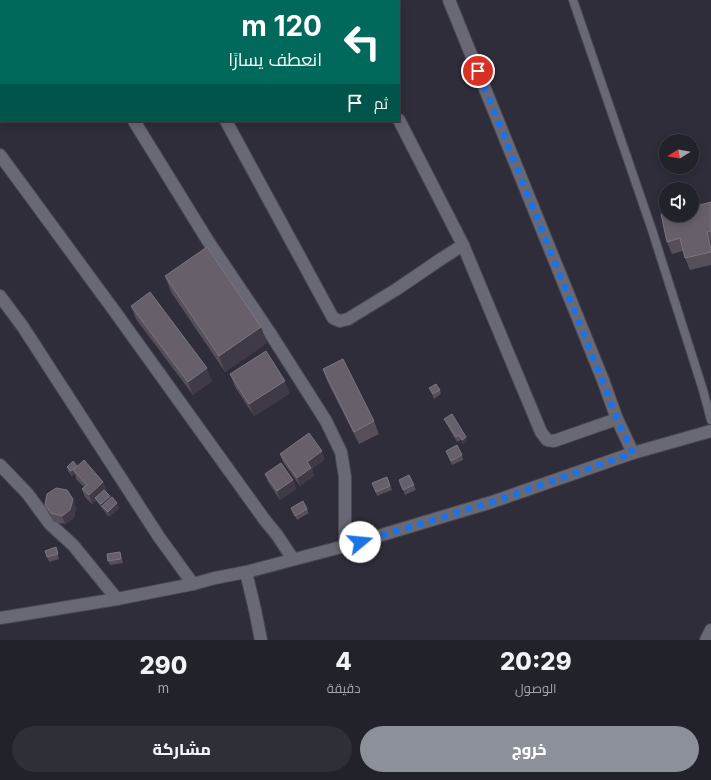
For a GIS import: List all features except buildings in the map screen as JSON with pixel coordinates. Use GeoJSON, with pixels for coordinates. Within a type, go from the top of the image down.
{"type":"FeatureCollection","features":[{"type":"Feature","properties":{"kind":"street"},"geometry":{"type":"LineString","coordinates":[[449,0],[617,419],[633,453]]}},
{"type":"Feature","properties":{"kind":"street"},"geometry":{"type":"LineString","coordinates":[[135,122],[208,241],[270,333],[329,427],[341,452],[345,477],[345,546]]}},
{"type":"Feature","properties":{"kind":"street"},"geometry":{"type":"LineString","coordinates":[[227,122],[333,318],[340,321],[348,319],[397,289],[463,245]]}},
{"type":"Feature","properties":{"kind":"street"},"geometry":{"type":"LineString","coordinates":[[400,122],[463,245],[541,432],[547,440],[554,441],[617,419]]}},
{"type":"Feature","properties":{"kind":"street"},"geometry":{"type":"LineString","coordinates":[[0,155],[294,559]]}},
{"type":"Feature","properties":{"kind":"street"},"geometry":{"type":"LineString","coordinates":[[0,296],[23,328],[155,531],[193,584]]}},
{"type":"Feature","properties":{"kind":"street"},"geometry":{"type":"LineString","coordinates":[[0,618],[193,584],[246,572],[345,546],[492,502],[633,453],[711,430]]}},
{"type":"Feature","properties":{"kind":"street"},"geometry":{"type":"LineString","coordinates":[[0,465],[27,493],[50,524],[73,545],[117,598]]}},
{"type":"Feature","properties":{"kind":"street"},"geometry":{"type":"LineString","coordinates":[[246,572],[261,640]]}},
{"type":"Feature","properties":{"kind":"street"},"geometry":{"type":"LineString","coordinates":[[706,640],[711,630]]}},
{"type":"Feature","properties":{"kind":"lane"},"geometry":{"type":"LineString","coordinates":[[573,0],[652,230],[703,390],[711,420]]}},
{"type":"Feature","properties":{"kind":"route"},"geometry":{"type":"LineString","coordinates":[[360,542],[492,502],[633,453],[617,419],[478,71]]}}]}
